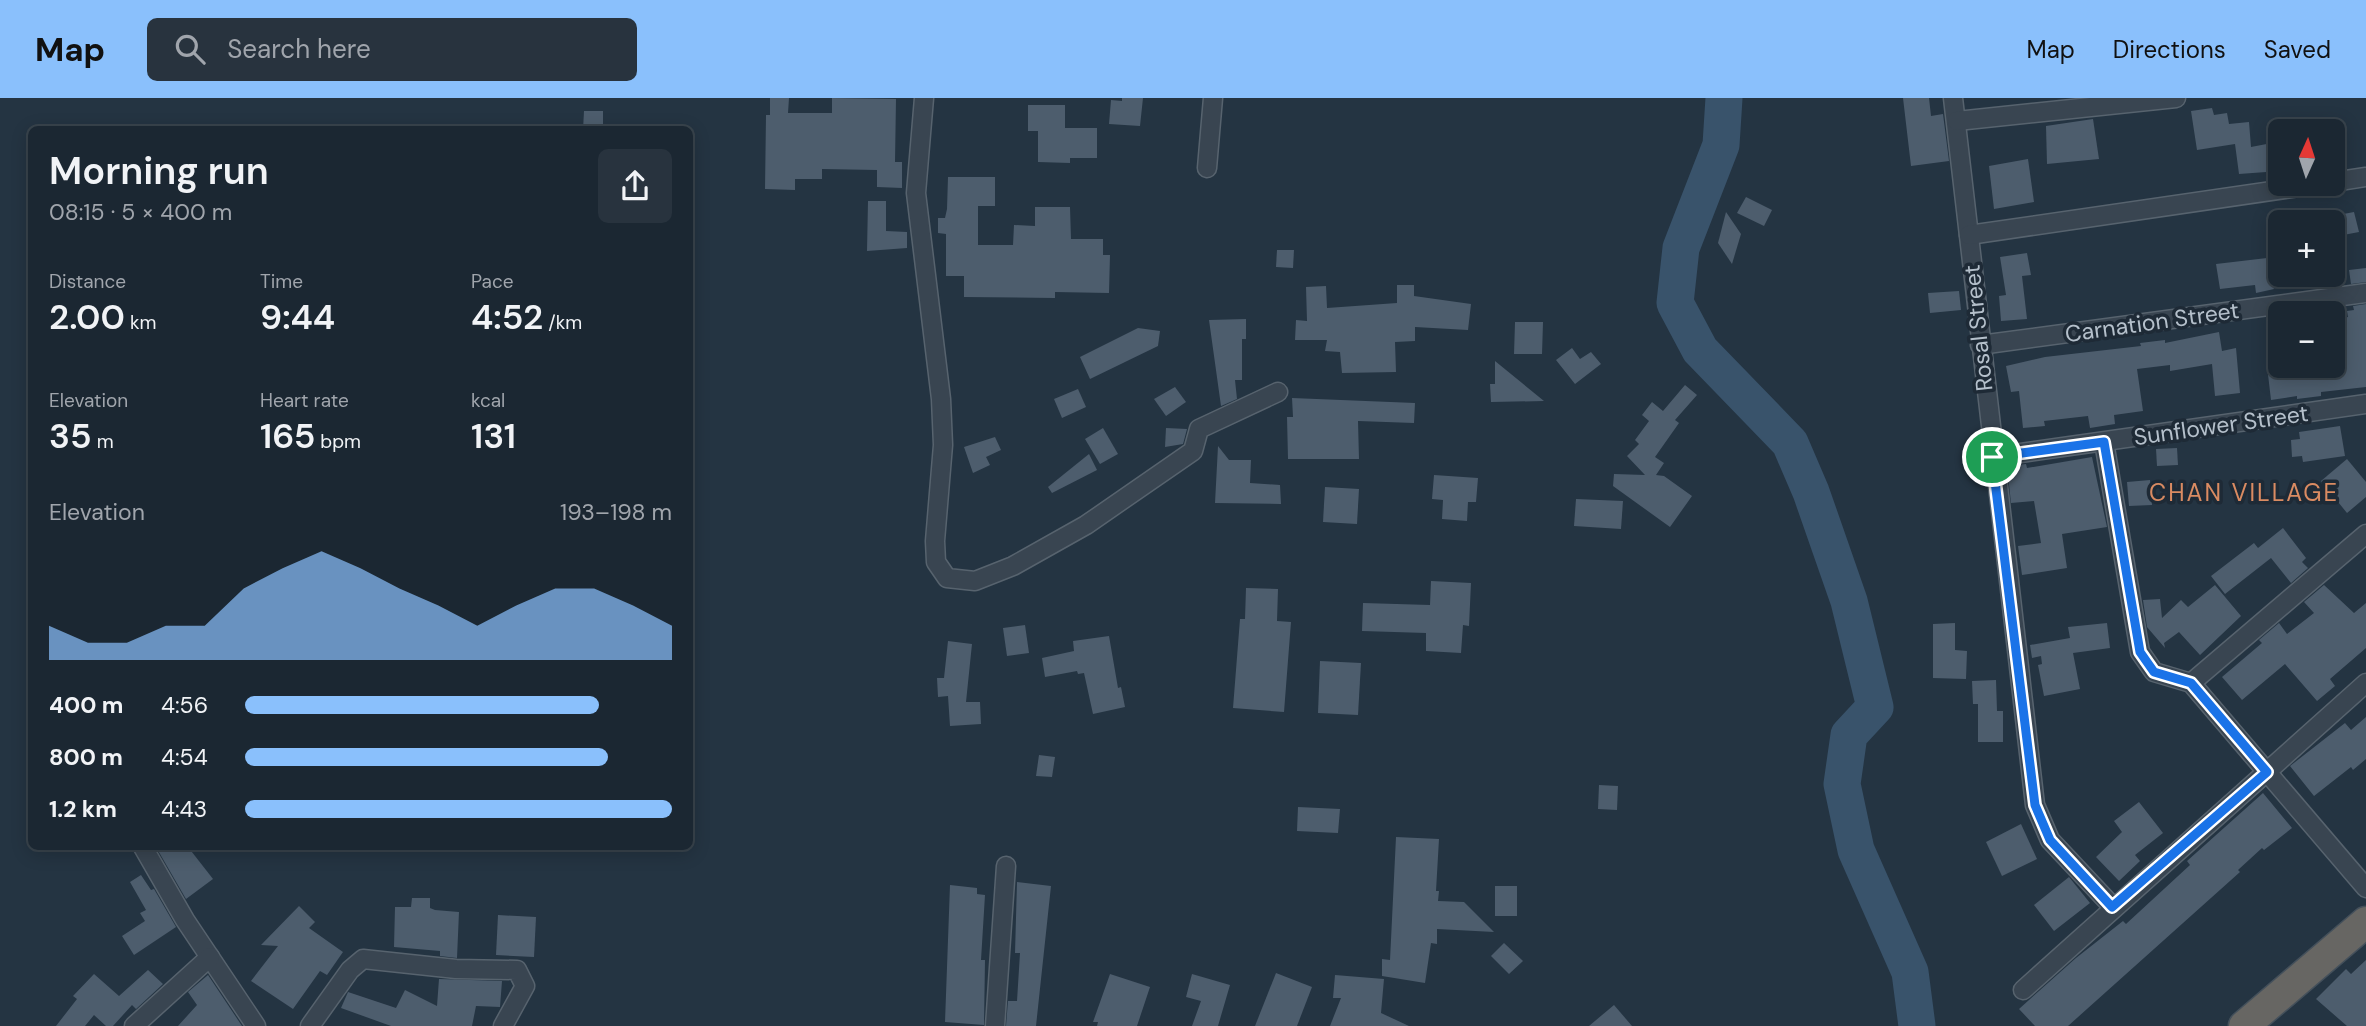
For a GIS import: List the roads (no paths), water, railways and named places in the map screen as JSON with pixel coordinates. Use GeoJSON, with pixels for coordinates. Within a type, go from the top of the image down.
{"type":"FeatureCollection","features":[{"type":"Feature","properties":{"kind":"highway"},"geometry":{"type":"LineString","coordinates":[[2244,1026],[2366,922]]}},
{"type":"Feature","properties":{"kind":"street"},"geometry":{"type":"LineString","coordinates":[[923,98],[916,193],[941,399],[943,445],[935,541],[936,562],[947,578],[975,581],[1013,566],[1086,525],[1193,451],[1199,429],[1278,392]]}},
{"type":"Feature","properties":{"kind":"street"},"geometry":{"type":"LineString","coordinates":[[1207,168],[1213,98]]}},
{"type":"Feature","properties":{"kind":"street","name":"Rosal Street"},"geometry":{"type":"LineString","coordinates":[[1953,98],[1992,457],[2035,805],[2050,840],[2112,907]]}},
{"type":"Feature","properties":{"kind":"street"},"geometry":{"type":"LineString","coordinates":[[1957,121],[2175,98]]}},
{"type":"Feature","properties":{"kind":"street"},"geometry":{"type":"LineString","coordinates":[[2345,180],[2366,177]]}},
{"type":"Feature","properties":{"kind":"street"},"geometry":{"type":"LineString","coordinates":[[1969,235],[2268,191]]}},
{"type":"Feature","properties":{"kind":"street","name":"Carnation Street"},"geometry":{"type":"LineString","coordinates":[[1980,345],[2366,293]]}},
{"type":"Feature","properties":{"kind":"street","name":"Sunflower Street"},"geometry":{"type":"LineString","coordinates":[[1992,457],[2366,404]]}},
{"type":"Feature","properties":{"kind":"street"},"geometry":{"type":"LineString","coordinates":[[2104,442],[2140,652],[2154,672],[2191,683],[2366,888]]}},
{"type":"Feature","properties":{"kind":"street"},"geometry":{"type":"LineString","coordinates":[[2191,683],[2366,534]]}},
{"type":"Feature","properties":{"kind":"street"},"geometry":{"type":"LineString","coordinates":[[2023,990],[2112,907],[2366,683]]}},
{"type":"Feature","properties":{"kind":"street"},"geometry":{"type":"LineString","coordinates":[[145,850],[256,1026]]}},
{"type":"Feature","properties":{"kind":"street"},"geometry":{"type":"LineString","coordinates":[[995,1026],[1006,866]]}},
{"type":"Feature","properties":{"kind":"street"},"geometry":{"type":"LineString","coordinates":[[134,1026],[210,957]]}},
{"type":"Feature","properties":{"kind":"street"},"geometry":{"type":"LineString","coordinates":[[310,1026],[350,970],[363,959],[456,969],[517,970],[525,986],[503,1026]]}},
{"type":"Feature","properties":{"kind":"waterway"},"geometry":{"type":"LineString","coordinates":[[1724,98],[1721,145],[1681,248],[1675,303],[1700,350],[1790,443],[1811,492],[1849,601],[1875,707],[1849,735],[1842,784],[1856,850],[1910,972],[1917,1026]]}},
{"type":"Feature","properties":{"kind":"district","name":"CHAN VILLAGE"},"geometry":{"type":"Point","coordinates":[2244,492]}}]}
